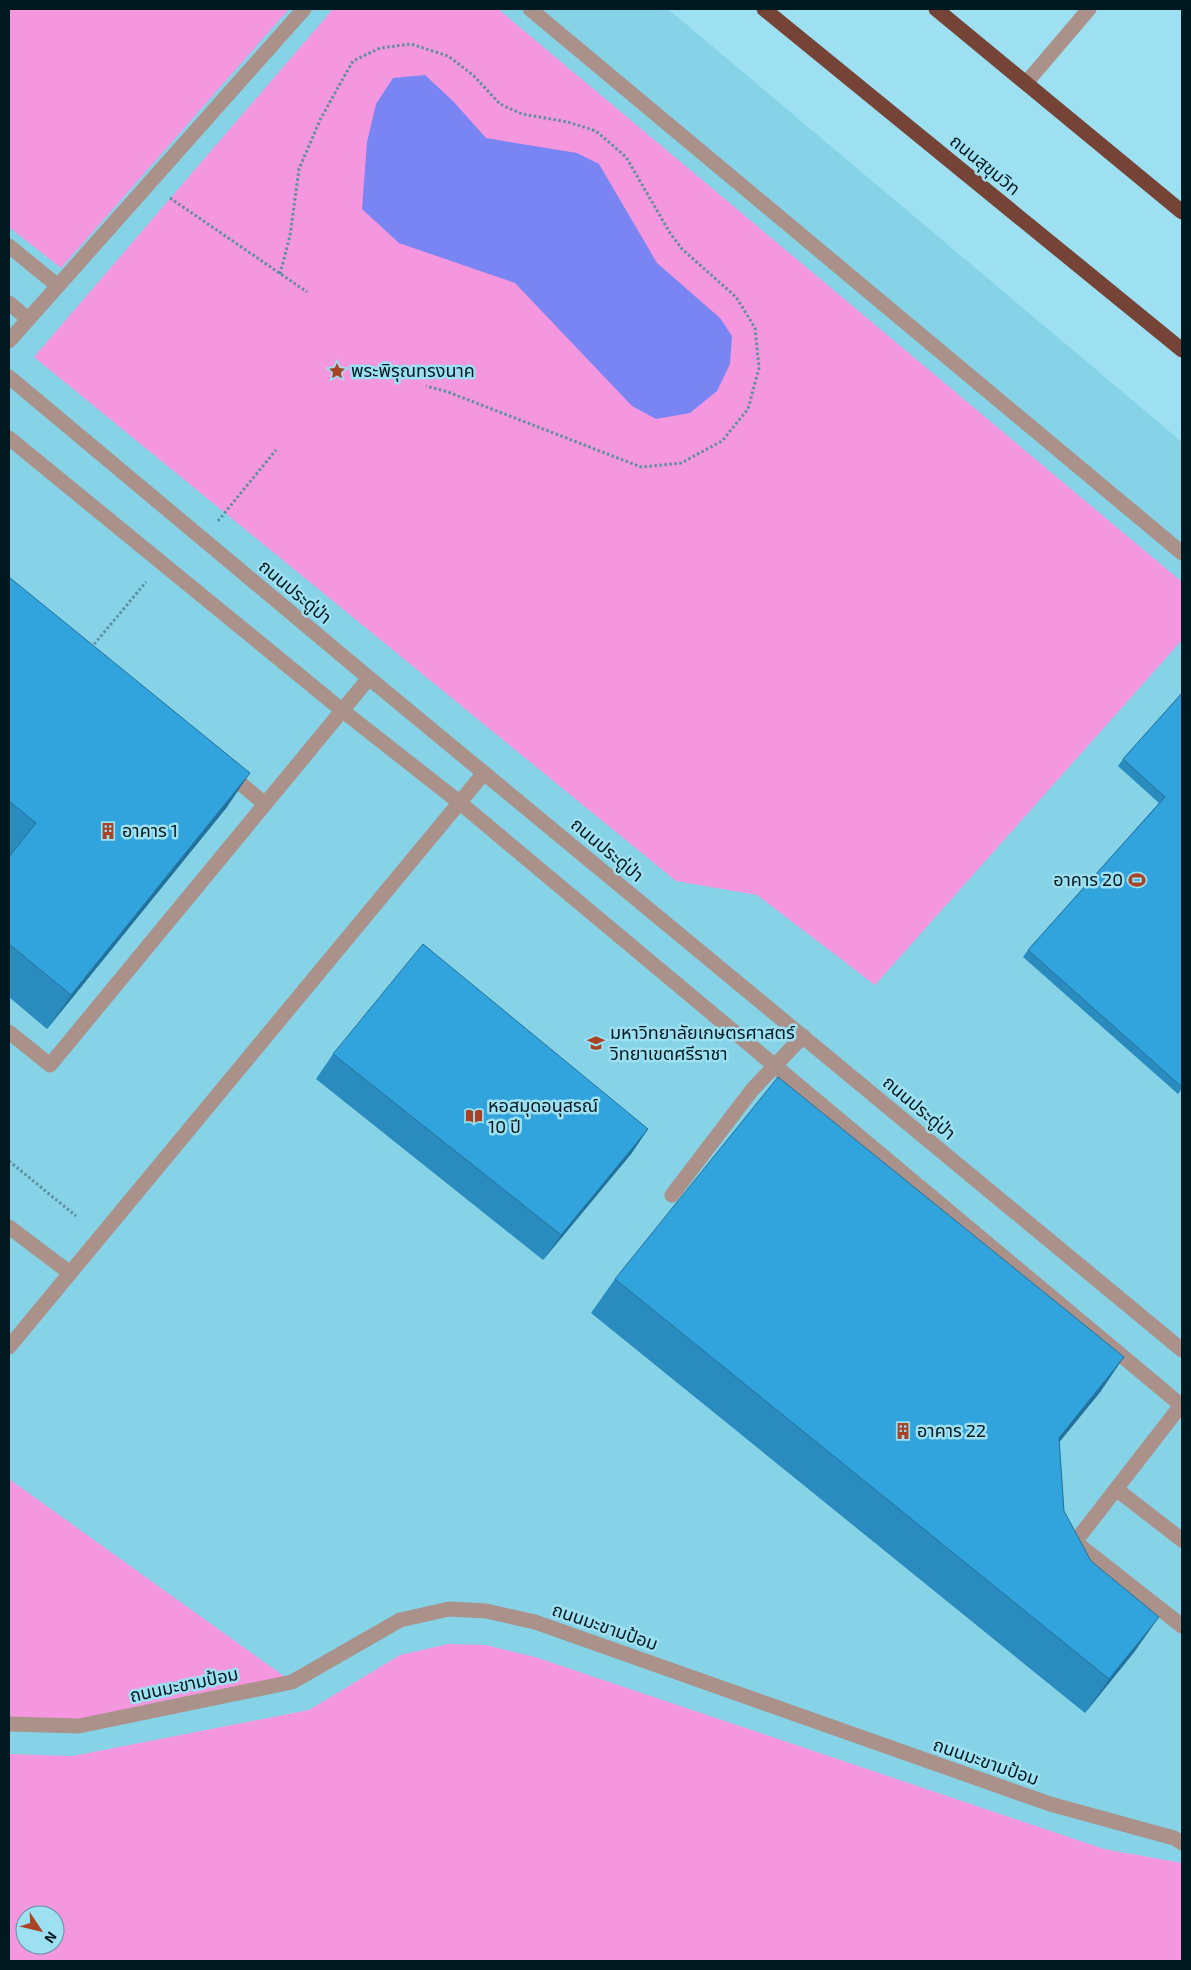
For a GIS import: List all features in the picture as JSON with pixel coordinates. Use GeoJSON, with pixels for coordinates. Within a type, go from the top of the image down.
{"type":"FeatureCollection","features":[{"type":"Feature","properties":{"kind":"highway","name":"ถนนสุขุมวิท"},"geometry":{"type":"LineString","coordinates":[[764,9],[1182,350]]}},
{"type":"Feature","properties":{"kind":"highway"},"geometry":{"type":"LineString","coordinates":[[936,9],[1182,212]]}},
{"type":"Feature","properties":{"kind":"street"},"geometry":{"type":"LineString","coordinates":[[9,341],[304,9]]}},
{"type":"Feature","properties":{"kind":"street"},"geometry":{"type":"LineString","coordinates":[[530,9],[1182,553]]}},
{"type":"Feature","properties":{"kind":"street"},"geometry":{"type":"LineString","coordinates":[[1026,83],[1089,9]]}},
{"type":"Feature","properties":{"kind":"street"},"geometry":{"type":"LineString","coordinates":[[9,246],[58,286]]}},
{"type":"Feature","properties":{"kind":"street"},"geometry":{"type":"LineString","coordinates":[[9,303],[28,319]]}},
{"type":"Feature","properties":{"kind":"street","name":"ถนนประดู่ป่า"},"geometry":{"type":"LineString","coordinates":[[9,377],[369,678],[1182,1350]]}},
{"type":"Feature","properties":{"kind":"street"},"geometry":{"type":"LineString","coordinates":[[9,438],[342,711],[459,802],[1182,1405],[1075,1542],[1182,1626]]}},
{"type":"Feature","properties":{"kind":"street"},"geometry":{"type":"LineString","coordinates":[[9,1032],[50,1065],[369,678]]}},
{"type":"Feature","properties":{"kind":"street"},"geometry":{"type":"LineString","coordinates":[[220,766],[265,804]]}},
{"type":"Feature","properties":{"kind":"street"},"geometry":{"type":"LineString","coordinates":[[9,1347],[484,772]]}},
{"type":"Feature","properties":{"kind":"street"},"geometry":{"type":"LineString","coordinates":[[672,1195],[752,1090],[803,1036]]}},
{"type":"Feature","properties":{"kind":"street"},"geometry":{"type":"LineString","coordinates":[[9,1227],[70,1273]]}},
{"type":"Feature","properties":{"kind":"street"},"geometry":{"type":"LineString","coordinates":[[1116,1489],[1182,1540]]}},
{"type":"Feature","properties":{"kind":"street","name":"ถนนมะขามป้อม"},"geometry":{"type":"LineString","coordinates":[[9,1724],[79,1726],[292,1682],[400,1620],[449,1609],[486,1611],[535,1622],[1050,1804],[1174,1838],[1182,1843]]}},
{"type":"Feature","properties":{"kind":"path"},"geometry":{"type":"LineString","coordinates":[[280,274],[290,236],[299,169],[320,120],[353,61],[380,48],[411,44],[448,56],[473,75],[500,104],[522,114],[568,122],[596,132],[626,158],[670,233],[682,249],[736,297],[756,328],[759,368],[748,410],[722,441],[681,463],[641,467],[448,392],[426,386]]}},
{"type":"Feature","properties":{"kind":"path"},"geometry":{"type":"LineString","coordinates":[[148,184],[307,292]]}},
{"type":"Feature","properties":{"kind":"path"},"geometry":{"type":"LineString","coordinates":[[85,655],[141,588]]}},
{"type":"Feature","properties":{"kind":"path"},"geometry":{"type":"LineString","coordinates":[[9,1161],[76,1216]]}},
{"type":"Feature","properties":{"kind":"shaded area","name":"มหาวิทยาลัยเกษตรศาสตร์ วิทยาเขตศรีราชา"},"geometry":{"type":"Polygon","coordinates":[[[9,9],[668,9],[1182,442],[1182,1863],[1104,1849],[535,1657],[400,1655],[309,1710],[73,1756],[9,1754],[9,9]]]}},
{"type":"Feature","properties":{"kind":"shaded area"},"geometry":{"type":"Polygon","coordinates":[[[9,9],[289,9],[61,268],[9,227],[9,9]]]}},
{"type":"Feature","properties":{"kind":"shaded area"},"geometry":{"type":"Polygon","coordinates":[[[333,9],[498,9],[1182,582],[1182,640],[875,985],[757,895],[676,881],[34,357],[333,9]]]}},
{"type":"Feature","properties":{"kind":"shaded area"},"geometry":{"type":"Polygon","coordinates":[[[9,1479],[292,1682],[79,1726],[9,1724],[9,1479]]]}},
{"type":"Feature","properties":{"kind":"shaded area"},"geometry":{"type":"Polygon","coordinates":[[[448,1644],[486,1645],[535,1657],[1104,1849],[1182,1863],[1182,1961],[9,1961],[9,1754],[73,1756],[309,1710],[400,1655],[448,1644]]]}},
{"type":"Feature","properties":{"kind":"water"},"geometry":{"type":"Polygon","coordinates":[[[425,75],[453,101],[486,138],[577,153],[599,164],[657,263],[720,318],[732,336],[730,364],[717,391],[690,413],[656,419],[632,406],[515,283],[399,243],[362,209],[367,142],[376,104],[393,78],[425,75]]]}},
{"type":"Feature","properties":{"kind":"building","name":"อาคาร 1"},"geometry":{"type":"Polygon","coordinates":[[[9,577],[250,773],[71,995],[9,944],[9,857],[36,823],[9,801],[9,577]]]}},
{"type":"Feature","properties":{"kind":"building","name":"อาคาร 20"},"geometry":{"type":"Polygon","coordinates":[[[1182,693],[1182,1087],[1028,950],[1165,797],[1123,759],[1182,693]]]}},
{"type":"Feature","properties":{"kind":"building","name":"หอสมุดอนุสรณ์ 10 ปี"},"geometry":{"type":"Polygon","coordinates":[[[423,944],[648,1129],[561,1235],[333,1054],[423,944]]]}},
{"type":"Feature","properties":{"kind":"building","name":"อาคาร 22"},"geometry":{"type":"Polygon","coordinates":[[[778,1077],[1124,1357],[1059,1438],[1064,1511],[1091,1561],[1159,1617],[1109,1679],[615,1279],[778,1077]]]}},
{"type":"Feature","properties":{"kind":"place","name":"พระพิรุณทรงนาค"},"geometry":{"type":"Point","coordinates":[337,371]}},
{"type":"Feature","properties":{"kind":"place","name":"อาคาร 1"},"geometry":{"type":"Point","coordinates":[108,831]}},
{"type":"Feature","properties":{"kind":"place","name":"อาคาร 20"},"geometry":{"type":"Point","coordinates":[1137,880]}},
{"type":"Feature","properties":{"kind":"place","name":"มหาวิทยาลัยเกษตรศาสตร์ วิทยาเขตศรีราชา"},"geometry":{"type":"Point","coordinates":[596,1043]}},
{"type":"Feature","properties":{"kind":"place","name":"หอสมุดอนุสรณ์ 10 ปี"},"geometry":{"type":"Point","coordinates":[474,1116]}},
{"type":"Feature","properties":{"kind":"place","name":"อาคาร 22"},"geometry":{"type":"Point","coordinates":[903,1431]}}]}
